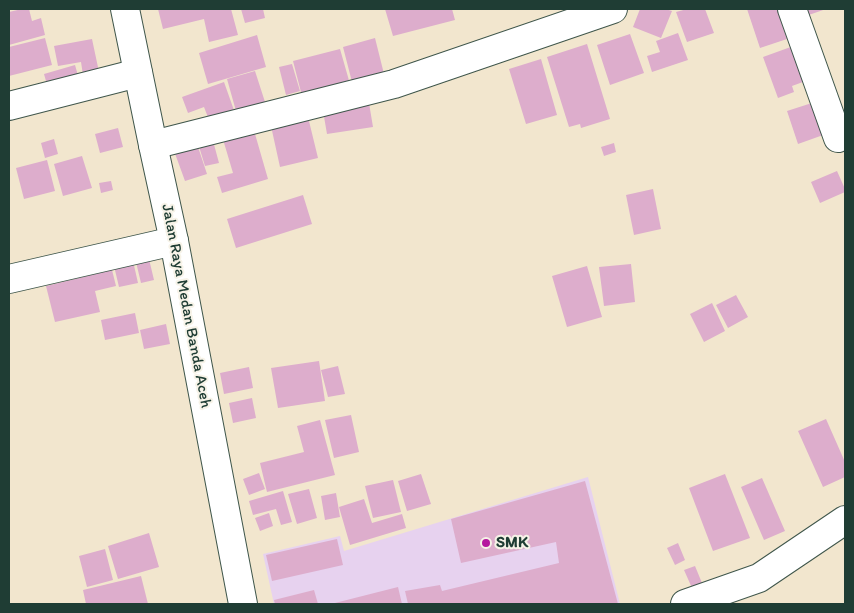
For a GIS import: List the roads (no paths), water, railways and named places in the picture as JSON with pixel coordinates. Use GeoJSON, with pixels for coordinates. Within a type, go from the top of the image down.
{"type":"FeatureCollection","features":[{"type":"Feature","properties":{"kind":"main road","name":"Jalan Raya Medan Banda Aceh"},"geometry":{"type":"LineString","coordinates":[[125,9],[174,241],[243,604]]}},
{"type":"Feature","properties":{"kind":"main road"},"geometry":{"type":"LineString","coordinates":[[153,146],[394,84],[613,9]]}},
{"type":"Feature","properties":{"kind":"main road"},"geometry":{"type":"LineString","coordinates":[[792,9],[838,138]]}},
{"type":"Feature","properties":{"kind":"main road"},"geometry":{"type":"LineString","coordinates":[[9,106],[138,73]]}},
{"type":"Feature","properties":{"kind":"main road"},"geometry":{"type":"LineString","coordinates":[[9,279],[174,241]]}},
{"type":"Feature","properties":{"kind":"main road"},"geometry":{"type":"LineString","coordinates":[[685,604],[759,578],[845,520]]}},
{"type":"Feature","properties":{"kind":"place","name":"SMK"},"geometry":{"type":"Point","coordinates":[486,543]}}]}
